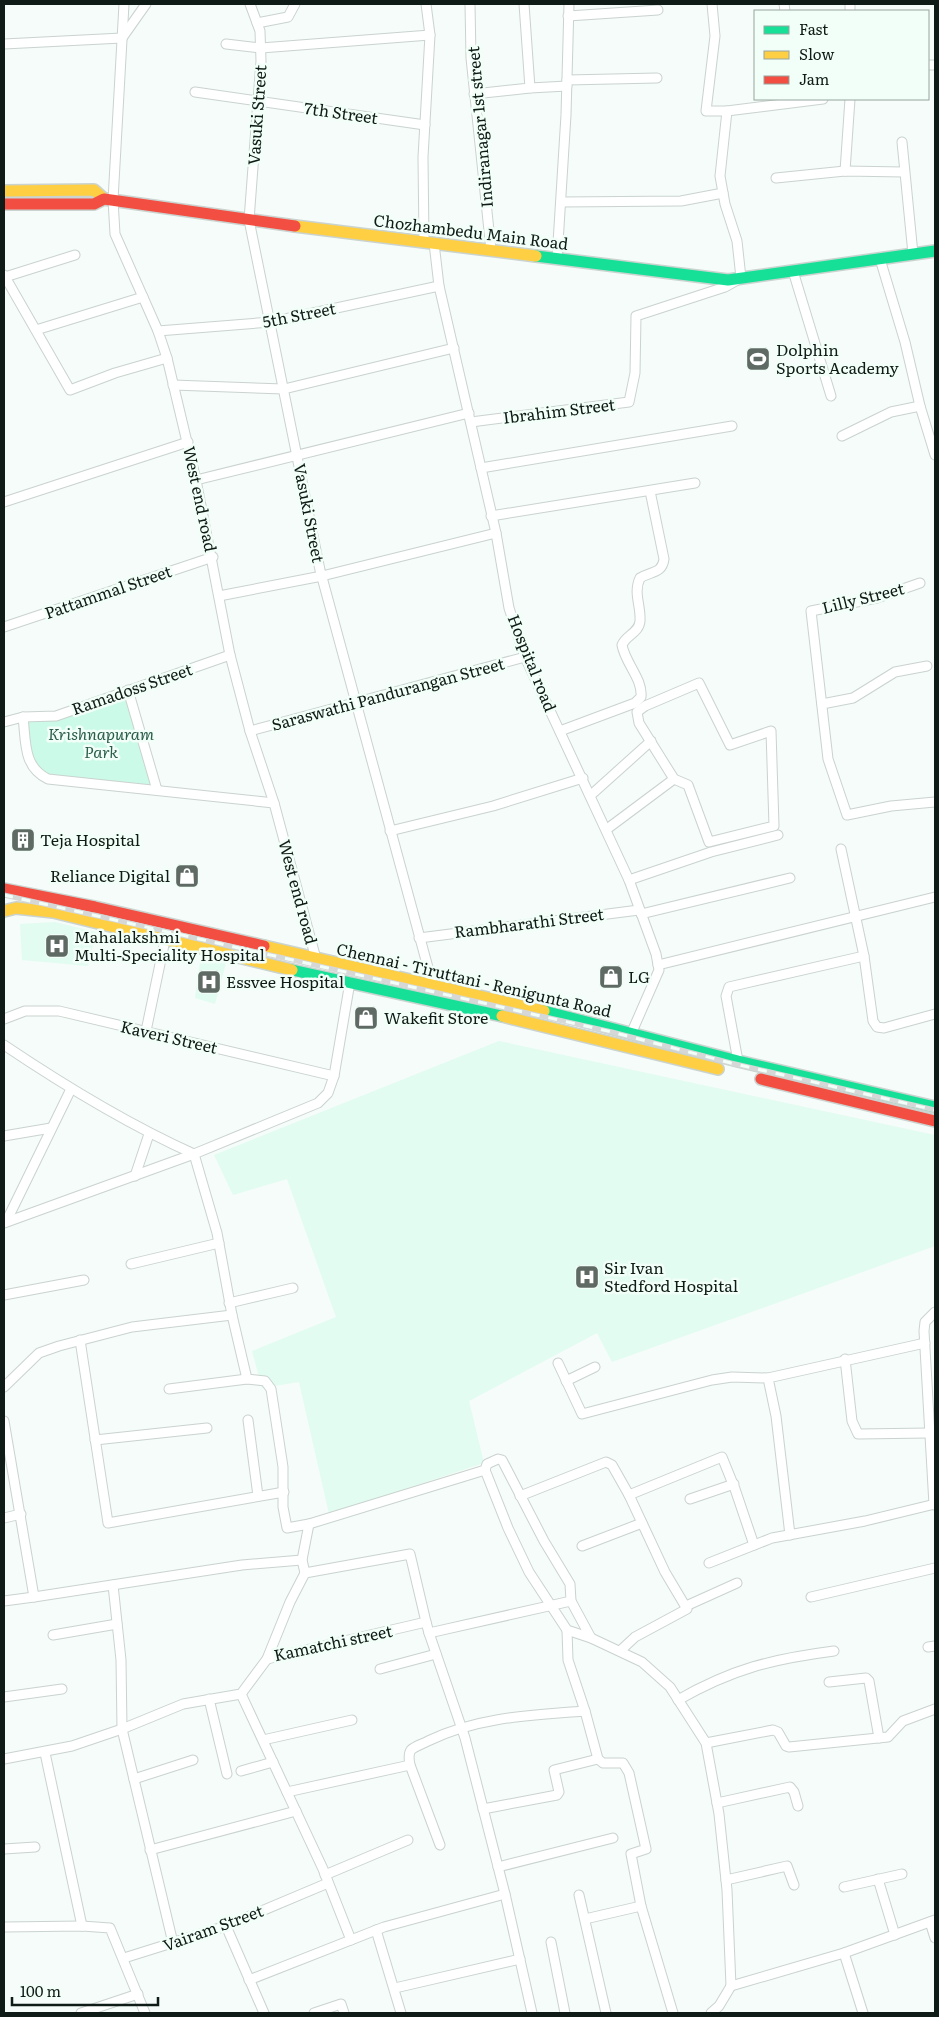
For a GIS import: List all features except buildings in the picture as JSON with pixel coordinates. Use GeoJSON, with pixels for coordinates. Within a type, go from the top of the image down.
{"type":"FeatureCollection","features":[{"type":"Feature","properties":{"kind":"main road"},"geometry":{"type":"LineString","coordinates":[[4,191],[94,190],[109,200]]}},
{"type":"Feature","properties":{"kind":"main road","name":"Chozhambedu Main Road"},"geometry":{"type":"LineString","coordinates":[[4,204],[94,204],[109,200],[249,220],[728,280],[935,251]]}},
{"type":"Feature","properties":{"kind":"main road","name":"Chennai - Tiruttani - Renigunta Road"},"geometry":{"type":"LineString","coordinates":[[4,889],[95,907],[433,986],[738,1062],[935,1107]]}},
{"type":"Feature","properties":{"kind":"main road","name":"Chennai - Tiruttani - Renigunta Road"},"geometry":{"type":"LineString","coordinates":[[4,911],[20,908],[45,910],[165,940],[507,1016],[730,1072]]}},
{"type":"Feature","properties":{"kind":"main road"},"geometry":{"type":"LineString","coordinates":[[746,1076],[935,1121]]}},
{"type":"Feature","properties":{"kind":"street","name":"West end road"},"geometry":{"type":"LineString","coordinates":[[124,4],[109,200],[115,234],[158,331],[167,358],[188,442],[213,557],[230,655],[250,731],[274,803],[316,960]]}},
{"type":"Feature","properties":{"kind":"street"},"geometry":{"type":"LineString","coordinates":[[4,44],[122,38],[146,4]]}},
{"type":"Feature","properties":{"kind":"street","name":"Vasuki Street"},"geometry":{"type":"LineString","coordinates":[[250,4],[259,27],[261,48],[249,220],[322,576],[433,986]]}},
{"type":"Feature","properties":{"kind":"street"},"geometry":{"type":"LineString","coordinates":[[259,27],[288,17],[295,4]]}},
{"type":"Feature","properties":{"kind":"street","name":"Hospital road"},"geometry":{"type":"LineString","coordinates":[[426,4],[430,35],[425,125],[429,243],[496,533],[509,608],[525,657],[607,829],[629,880],[658,965]]}},
{"type":"Feature","properties":{"kind":"street","name":"Indiranagar 1st street"},"geometry":{"type":"LineString","coordinates":[[470,4],[474,94],[492,250]]}},
{"type":"Feature","properties":{"kind":"street"},"geometry":{"type":"LineString","coordinates":[[524,4],[530,88]]}},
{"type":"Feature","properties":{"kind":"street"},"geometry":{"type":"LineString","coordinates":[[557,259],[567,83],[569,4]]}},
{"type":"Feature","properties":{"kind":"street"},"geometry":{"type":"LineString","coordinates":[[712,4],[715,36],[706,110],[727,111],[792,100]]}},
{"type":"Feature","properties":{"kind":"street"},"geometry":{"type":"LineString","coordinates":[[568,16],[658,10]]}},
{"type":"Feature","properties":{"kind":"street"},"geometry":{"type":"LineString","coordinates":[[226,44],[261,48],[430,35]]}},
{"type":"Feature","properties":{"kind":"street"},"geometry":{"type":"LineString","coordinates":[[474,94],[567,83],[657,78]]}},
{"type":"Feature","properties":{"kind":"street","name":"7th Street"},"geometry":{"type":"LineString","coordinates":[[195,92],[425,125]]}},
{"type":"Feature","properties":{"kind":"street"},"geometry":{"type":"LineString","coordinates":[[845,171],[850,100]]}},
{"type":"Feature","properties":{"kind":"street"},"geometry":{"type":"LineString","coordinates":[[727,111],[720,176],[737,241],[741,278]]}},
{"type":"Feature","properties":{"kind":"street"},"geometry":{"type":"LineString","coordinates":[[902,142],[913,254]]}},
{"type":"Feature","properties":{"kind":"street"},"geometry":{"type":"LineString","coordinates":[[776,178],[845,171],[904,172]]}},
{"type":"Feature","properties":{"kind":"street"},"geometry":{"type":"LineString","coordinates":[[561,202],[681,201],[724,193]]}},
{"type":"Feature","properties":{"kind":"street"},"geometry":{"type":"LineString","coordinates":[[75,254],[4,276],[70,390],[115,373],[167,358]]}},
{"type":"Feature","properties":{"kind":"street"},"geometry":{"type":"LineString","coordinates":[[880,259],[905,342],[920,406],[935,455]]}},
{"type":"Feature","properties":{"kind":"street"},"geometry":{"type":"LineString","coordinates":[[793,271],[831,396]]}},
{"type":"Feature","properties":{"kind":"street","name":"Ibrahim Street"},"geometry":{"type":"LineString","coordinates":[[470,417],[629,402],[635,374],[636,316],[725,287],[741,278]]}},
{"type":"Feature","properties":{"kind":"street","name":"5th Street"},"geometry":{"type":"LineString","coordinates":[[158,331],[271,322],[439,286]]}},
{"type":"Feature","properties":{"kind":"street"},"geometry":{"type":"LineString","coordinates":[[36,330],[143,297]]}},
{"type":"Feature","properties":{"kind":"street"},"geometry":{"type":"LineString","coordinates":[[174,385],[284,389],[454,348]]}},
{"type":"Feature","properties":{"kind":"street"},"geometry":{"type":"LineString","coordinates":[[842,436],[891,412],[920,406]]}},
{"type":"Feature","properties":{"kind":"street"},"geometry":{"type":"LineString","coordinates":[[196,480],[470,417]]}},
{"type":"Feature","properties":{"kind":"street"},"geometry":{"type":"LineString","coordinates":[[481,468],[732,426]]}},
{"type":"Feature","properties":{"kind":"street"},"geometry":{"type":"LineString","coordinates":[[4,502],[188,442]]}},
{"type":"Feature","properties":{"kind":"street"},"geometry":{"type":"LineString","coordinates":[[491,516],[696,483]]}},
{"type":"Feature","properties":{"kind":"street"},"geometry":{"type":"LineString","coordinates":[[560,731],[635,703],[641,697],[641,688],[622,649],[624,642],[638,629],[640,621],[636,590],[640,578],[659,570],[663,566],[664,559],[650,490]]}},
{"type":"Feature","properties":{"kind":"street"},"geometry":{"type":"LineString","coordinates":[[219,596],[322,576],[496,533]]}},
{"type":"Feature","properties":{"kind":"street","name":"Pattammal Street"},"geometry":{"type":"LineString","coordinates":[[4,627],[213,557]]}},
{"type":"Feature","properties":{"kind":"street","name":"Lilly Street"},"geometry":{"type":"LineString","coordinates":[[920,583],[876,598],[811,611],[828,759],[847,815],[891,806],[935,802]]}},
{"type":"Feature","properties":{"kind":"street","name":"Ramadoss Street"},"geometry":{"type":"LineString","coordinates":[[4,722],[24,717],[56,716],[230,655]]}},
{"type":"Feature","properties":{"kind":"street","name":"Saraswathi Pandurangan Street"},"geometry":{"type":"LineString","coordinates":[[250,731],[525,657]]}},
{"type":"Feature","properties":{"kind":"street"},"geometry":{"type":"LineString","coordinates":[[822,704],[853,698],[895,672],[927,666]]}},
{"type":"Feature","properties":{"kind":"street"},"geometry":{"type":"LineString","coordinates":[[698,683],[730,745],[771,731],[774,826],[709,842],[688,785],[674,779],[639,722],[637,712],[645,706],[698,683]]}},
{"type":"Feature","properties":{"kind":"street"},"geometry":{"type":"LineString","coordinates":[[128,690],[157,790]]}},
{"type":"Feature","properties":{"kind":"street"},"geometry":{"type":"LineString","coordinates":[[24,717],[28,758],[36,773],[48,779],[274,803]]}},
{"type":"Feature","properties":{"kind":"street"},"geometry":{"type":"LineString","coordinates":[[591,795],[651,741]]}},
{"type":"Feature","properties":{"kind":"street"},"geometry":{"type":"LineString","coordinates":[[390,832],[493,806],[583,778]]}},
{"type":"Feature","properties":{"kind":"street"},"geometry":{"type":"LineString","coordinates":[[607,829],[674,779]]}},
{"type":"Feature","properties":{"kind":"street"},"geometry":{"type":"LineString","coordinates":[[629,880],[711,852],[778,835]]}},
{"type":"Feature","properties":{"kind":"street"},"geometry":{"type":"LineString","coordinates":[[841,849],[864,956],[873,1021],[877,1027],[884,1028],[935,1014]]}},
{"type":"Feature","properties":{"kind":"street","name":"Rambharathi Street"},"geometry":{"type":"LineString","coordinates":[[419,938],[640,912],[790,878]]}},
{"type":"Feature","properties":{"kind":"street"},"geometry":{"type":"LineString","coordinates":[[631,1034],[655,982],[659,970],[658,965],[856,918],[935,897]]}},
{"type":"Feature","properties":{"kind":"street"},"geometry":{"type":"LineString","coordinates":[[146,1032],[165,940]]}},
{"type":"Feature","properties":{"kind":"street"},"geometry":{"type":"LineString","coordinates":[[738,1062],[726,996],[729,987],[864,956]]}},
{"type":"Feature","properties":{"kind":"street"},"geometry":{"type":"LineString","coordinates":[[312,973],[316,960]]}},
{"type":"Feature","properties":{"kind":"street"},"geometry":{"type":"LineString","coordinates":[[5,1223],[194,1154],[318,1103],[328,1093],[334,1076],[350,982]]}},
{"type":"Feature","properties":{"kind":"street"},"geometry":{"type":"LineString","coordinates":[[431,1000],[433,986]]}},
{"type":"Feature","properties":{"kind":"street","name":"Kaveri Street"},"geometry":{"type":"LineString","coordinates":[[4,1019],[25,1011],[59,1011],[334,1076]]}},
{"type":"Feature","properties":{"kind":"street"},"geometry":{"type":"LineString","coordinates":[[4,1045],[70,1089],[149,1134],[194,1154]]}},
{"type":"Feature","properties":{"kind":"street"},"geometry":{"type":"LineString","coordinates":[[5,1223],[70,1089]]}},
{"type":"Feature","properties":{"kind":"street"},"geometry":{"type":"LineString","coordinates":[[4,1136],[51,1128]]}},
{"type":"Feature","properties":{"kind":"street"},"geometry":{"type":"LineString","coordinates":[[136,1176],[149,1134]]}},
{"type":"Feature","properties":{"kind":"street"},"geometry":{"type":"LineString","coordinates":[[194,1154],[218,1243],[247,1379]]}},
{"type":"Feature","properties":{"kind":"street"},"geometry":{"type":"LineString","coordinates":[[131,1264],[218,1243]]}},
{"type":"Feature","properties":{"kind":"street"},"geometry":{"type":"LineString","coordinates":[[4,1295],[84,1280]]}},
{"type":"Feature","properties":{"kind":"street"},"geometry":{"type":"LineString","coordinates":[[230,1302],[293,1288]]}},
{"type":"Feature","properties":{"kind":"street"},"geometry":{"type":"LineString","coordinates":[[709,1563],[754,1545],[790,1535],[935,1505],[929,1433],[931,1402],[925,1322],[935,1312]]}},
{"type":"Feature","properties":{"kind":"street"},"geometry":{"type":"LineString","coordinates":[[4,1387],[38,1353],[132,1327],[232,1315]]}},
{"type":"Feature","properties":{"kind":"street"},"geometry":{"type":"LineString","coordinates":[[80,1340],[107,1521],[111,1524],[284,1492]]}},
{"type":"Feature","properties":{"kind":"street"},"geometry":{"type":"LineString","coordinates":[[558,1363],[580,1412],[584,1414],[712,1380],[732,1377],[768,1378],[925,1342]]}},
{"type":"Feature","properties":{"kind":"street"},"geometry":{"type":"LineString","coordinates":[[846,1359],[852,1421],[858,1434],[929,1433]]}},
{"type":"Feature","properties":{"kind":"street"},"geometry":{"type":"LineString","coordinates":[[566,1380],[595,1367]]}},
{"type":"Feature","properties":{"kind":"street"},"geometry":{"type":"LineString","coordinates":[[768,1378],[776,1416],[790,1535]]}},
{"type":"Feature","properties":{"kind":"street"},"geometry":{"type":"LineString","coordinates":[[169,1390],[247,1379],[265,1381],[271,1389],[283,1467],[284,1492],[282,1507],[287,1528],[309,1524],[485,1470]]}},
{"type":"Feature","properties":{"kind":"street"},"geometry":{"type":"LineString","coordinates":[[248,1420],[258,1496]]}},
{"type":"Feature","properties":{"kind":"street"},"geometry":{"type":"LineString","coordinates":[[4,1421],[34,1597]]}},
{"type":"Feature","properties":{"kind":"street"},"geometry":{"type":"LineString","coordinates":[[95,1440],[207,1428]]}},
{"type":"Feature","properties":{"kind":"street"},"geometry":{"type":"LineString","coordinates":[[629,1495],[722,1457],[734,1484],[754,1545]]}},
{"type":"Feature","properties":{"kind":"street"},"geometry":{"type":"LineString","coordinates":[[591,1638],[571,1601],[570,1584],[520,1496],[502,1460],[498,1459],[487,1464],[485,1470],[508,1528],[529,1572],[567,1630],[568,1660],[585,1710],[598,1759],[603,1763],[623,1763],[629,1773],[646,1849],[630,1854],[641,1906],[673,2013]]}},
{"type":"Feature","properties":{"kind":"street"},"geometry":{"type":"LineString","coordinates":[[520,1496],[606,1462],[612,1465],[629,1495],[665,1572],[686,1606]]}},
{"type":"Feature","properties":{"kind":"street"},"geometry":{"type":"LineString","coordinates":[[690,1499],[734,1484]]}},
{"type":"Feature","properties":{"kind":"street"},"geometry":{"type":"LineString","coordinates":[[4,1518],[21,1514]]}},
{"type":"Feature","properties":{"kind":"street"},"geometry":{"type":"LineString","coordinates":[[582,1546],[642,1523]]}},
{"type":"Feature","properties":{"kind":"street"},"geometry":{"type":"LineString","coordinates":[[309,1524],[302,1560],[305,1573],[410,1554],[429,1633],[462,1729],[483,1808],[532,2013]]}},
{"type":"Feature","properties":{"kind":"street"},"geometry":{"type":"LineString","coordinates":[[4,1601],[242,1565],[302,1560]]}},
{"type":"Feature","properties":{"kind":"street"},"geometry":{"type":"LineString","coordinates":[[811,1596],[935,1568]]}},
{"type":"Feature","properties":{"kind":"street","name":"Kamatchi street"},"geometry":{"type":"LineString","coordinates":[[267,1659],[290,1602],[305,1573]]}},
{"type":"Feature","properties":{"kind":"street"},"geometry":{"type":"LineString","coordinates":[[620,1651],[635,1638],[685,1611],[686,1606],[737,1583]]}},
{"type":"Feature","properties":{"kind":"street"},"geometry":{"type":"LineString","coordinates":[[113,1585],[121,1660],[122,1729],[174,1943]]}},
{"type":"Feature","properties":{"kind":"street"},"geometry":{"type":"LineString","coordinates":[[429,1633],[571,1601]]}},
{"type":"Feature","properties":{"kind":"street","name":"Kamatchi street"},"geometry":{"type":"LineString","coordinates":[[267,1659],[426,1622]]}},
{"type":"Feature","properties":{"kind":"street"},"geometry":{"type":"LineString","coordinates":[[53,1635],[117,1624]]}},
{"type":"Feature","properties":{"kind":"street"},"geometry":{"type":"LineString","coordinates":[[567,1630],[591,1638],[642,1662],[670,1687],[706,1743],[717,1803],[726,1880],[732,1986],[719,2006],[711,2013]]}},
{"type":"Feature","properties":{"kind":"street"},"geometry":{"type":"LineString","coordinates":[[678,1700],[710,1681],[756,1664],[834,1651]]}},
{"type":"Feature","properties":{"kind":"street"},"geometry":{"type":"LineString","coordinates":[[380,1669],[436,1654]]}},
{"type":"Feature","properties":{"kind":"street"},"geometry":{"type":"LineString","coordinates":[[4,1759],[45,1753],[122,1729],[183,1704],[242,1694],[267,1659]]}},
{"type":"Feature","properties":{"kind":"street"},"geometry":{"type":"LineString","coordinates":[[829,1682],[866,1678],[869,1681],[879,1738]]}},
{"type":"Feature","properties":{"kind":"street"},"geometry":{"type":"LineString","coordinates":[[4,1697],[62,1689]]}},
{"type":"Feature","properties":{"kind":"street"},"geometry":{"type":"LineString","coordinates":[[242,1694],[326,1879],[351,1940]]}},
{"type":"Feature","properties":{"kind":"street"},"geometry":{"type":"LineString","coordinates":[[208,1699],[227,1774]]}},
{"type":"Feature","properties":{"kind":"street"},"geometry":{"type":"LineString","coordinates":[[706,1743],[773,1730],[778,1732],[784,1743],[789,1747],[879,1738],[893,1735],[903,1721],[935,1709]]}},
{"type":"Feature","properties":{"kind":"street"},"geometry":{"type":"LineString","coordinates":[[440,1846],[410,1764],[409,1755],[412,1750],[436,1737],[510,1717],[585,1710]]}},
{"type":"Feature","properties":{"kind":"street"},"geometry":{"type":"LineString","coordinates":[[263,1740],[352,1720]]}},
{"type":"Feature","properties":{"kind":"street"},"geometry":{"type":"LineString","coordinates":[[45,1753],[82,1926]]}},
{"type":"Feature","properties":{"kind":"street"},"geometry":{"type":"LineString","coordinates":[[483,1808],[557,1794],[554,1770],[598,1759]]}},
{"type":"Feature","properties":{"kind":"street"},"geometry":{"type":"LineString","coordinates":[[134,1779],[193,1760]]}},
{"type":"Feature","properties":{"kind":"street"},"geometry":{"type":"LineString","coordinates":[[241,1771],[273,1762]]}},
{"type":"Feature","properties":{"kind":"street"},"geometry":{"type":"LineString","coordinates":[[287,1792],[410,1764]]}},
{"type":"Feature","properties":{"kind":"street"},"geometry":{"type":"LineString","coordinates":[[717,1803],[790,1787],[794,1792],[798,1806]]}},
{"type":"Feature","properties":{"kind":"street"},"geometry":{"type":"LineString","coordinates":[[150,1850],[296,1812]]}},
{"type":"Feature","properties":{"kind":"street"},"geometry":{"type":"LineString","coordinates":[[498,1867],[613,1838]]}},
{"type":"Feature","properties":{"kind":"street","name":"Vairam Street"},"geometry":{"type":"LineString","coordinates":[[124,1958],[226,1926],[408,1840]]}},
{"type":"Feature","properties":{"kind":"street"},"geometry":{"type":"LineString","coordinates":[[4,1849],[35,1846]]}},
{"type":"Feature","properties":{"kind":"street"},"geometry":{"type":"LineString","coordinates":[[726,1880],[786,1866],[794,1885]]}},
{"type":"Feature","properties":{"kind":"street"},"geometry":{"type":"LineString","coordinates":[[844,1887],[902,1874]]}},
{"type":"Feature","properties":{"kind":"street"},"geometry":{"type":"LineString","coordinates":[[878,1880],[895,1935]]}},
{"type":"Feature","properties":{"kind":"street"},"geometry":{"type":"LineString","coordinates":[[249,1980],[376,1930],[505,1894]]}},
{"type":"Feature","properties":{"kind":"street"},"geometry":{"type":"LineString","coordinates":[[579,1895],[606,2013]]}},
{"type":"Feature","properties":{"kind":"street"},"geometry":{"type":"LineString","coordinates":[[585,1919],[641,1906]]}},
{"type":"Feature","properties":{"kind":"street"},"geometry":{"type":"LineString","coordinates":[[732,1986],[844,1953],[933,1921],[935,1938]]}},
{"type":"Feature","properties":{"kind":"street"},"geometry":{"type":"LineString","coordinates":[[4,1927],[82,1926],[110,1928],[113,1930],[145,2013]]}},
{"type":"Feature","properties":{"kind":"street"},"geometry":{"type":"LineString","coordinates":[[226,1926],[264,2013]]}},
{"type":"Feature","properties":{"kind":"street"},"geometry":{"type":"LineString","coordinates":[[376,1930],[401,2013]]}},
{"type":"Feature","properties":{"kind":"street"},"geometry":{"type":"LineString","coordinates":[[551,1942],[565,2013]]}},
{"type":"Feature","properties":{"kind":"street"},"geometry":{"type":"LineString","coordinates":[[844,1953],[863,2013]]}},
{"type":"Feature","properties":{"kind":"street"},"geometry":{"type":"LineString","coordinates":[[395,1988],[520,1959]]}},
{"type":"Feature","properties":{"kind":"street"},"geometry":{"type":"LineString","coordinates":[[81,2013],[138,1994]]}},
{"type":"Feature","properties":{"kind":"street"},"geometry":{"type":"LineString","coordinates":[[314,2013],[340,2004],[344,2013]]}},
{"type":"Feature","properties":{"kind":"shaded area","name":"Mahalakshmi Multi-Speciality Hospital"},"geometry":{"type":"Polygon","coordinates":[[[55,922],[96,932],[88,966],[22,960],[20,924],[55,922]]]}},
{"type":"Feature","properties":{"kind":"shaded area","name":"Essvee Hospital"},"geometry":{"type":"Polygon","coordinates":[[[201,956],[226,963],[215,1004],[195,998],[201,956]]]}},
{"type":"Feature","properties":{"kind":"shaded area","name":"Sir Ivan Stedford Hospital"},"geometry":{"type":"Polygon","coordinates":[[[499,1041],[935,1135],[935,1246],[612,1362],[597,1333],[469,1401],[484,1463],[329,1514],[299,1382],[262,1388],[252,1351],[336,1317],[287,1179],[233,1195],[214,1155],[499,1041]]]}},
{"type":"Feature","properties":{"kind":"green space","name":"Krishnapuram Park"},"geometry":{"type":"Polygon","coordinates":[[[127,694],[153,787],[53,777],[44,773],[38,767],[29,746],[27,720],[127,694]]]}},
{"type":"Feature","properties":{"kind":"railway"},"geometry":{"type":"LineString","coordinates":[[4,895],[612,1032],[731,1063],[935,1110]]}},
{"type":"Feature","properties":{"kind":"traffic: fast"},"geometry":{"type":"LineString","coordinates":[[536,256],[728,280],[935,251]]}},
{"type":"Feature","properties":{"kind":"traffic: fast"},"geometry":{"type":"LineString","coordinates":[[292,970],[502,1016]]}},
{"type":"Feature","properties":{"kind":"traffic: fast"},"geometry":{"type":"LineString","coordinates":[[544,1011],[738,1061],[935,1107]]}},
{"type":"Feature","properties":{"kind":"traffic: slow"},"geometry":{"type":"LineString","coordinates":[[4,191],[94,190],[104,199]]}},
{"type":"Feature","properties":{"kind":"traffic: slow"},"geometry":{"type":"LineString","coordinates":[[295,226],[536,256]]}},
{"type":"Feature","properties":{"kind":"traffic: slow"},"geometry":{"type":"LineString","coordinates":[[4,911],[16,908],[53,912],[292,970]]}},
{"type":"Feature","properties":{"kind":"traffic: slow"},"geometry":{"type":"LineString","coordinates":[[264,946],[544,1011]]}},
{"type":"Feature","properties":{"kind":"traffic: slow"},"geometry":{"type":"LineString","coordinates":[[502,1016],[718,1069]]}},
{"type":"Feature","properties":{"kind":"traffic: jam"},"geometry":{"type":"LineString","coordinates":[[4,204],[94,204],[104,199],[295,226]]}},
{"type":"Feature","properties":{"kind":"traffic: jam"},"geometry":{"type":"LineString","coordinates":[[4,889],[95,907],[264,946]]}},
{"type":"Feature","properties":{"kind":"traffic: jam"},"geometry":{"type":"LineString","coordinates":[[761,1079],[935,1121]]}},
{"type":"Feature","properties":{"kind":"place","name":"Dolphin Sports Academy"},"geometry":{"type":"Point","coordinates":[758,359]}},
{"type":"Feature","properties":{"kind":"place","name":"Teja Hospital"},"geometry":{"type":"Point","coordinates":[23,840]}},
{"type":"Feature","properties":{"kind":"place","name":"Reliance Digital"},"geometry":{"type":"Point","coordinates":[187,876]}},
{"type":"Feature","properties":{"kind":"place","name":"Mahalakshmi Multi-Speciality Hospital"},"geometry":{"type":"Point","coordinates":[57,946]}},
{"type":"Feature","properties":{"kind":"place","name":"LG"},"geometry":{"type":"Point","coordinates":[611,977]}},
{"type":"Feature","properties":{"kind":"place","name":"Essvee Hospital"},"geometry":{"type":"Point","coordinates":[209,982]}},
{"type":"Feature","properties":{"kind":"place","name":"Wakefit Store"},"geometry":{"type":"Point","coordinates":[366,1018]}},
{"type":"Feature","properties":{"kind":"place","name":"Sir Ivan Stedford Hospital"},"geometry":{"type":"Point","coordinates":[587,1277]}}]}
